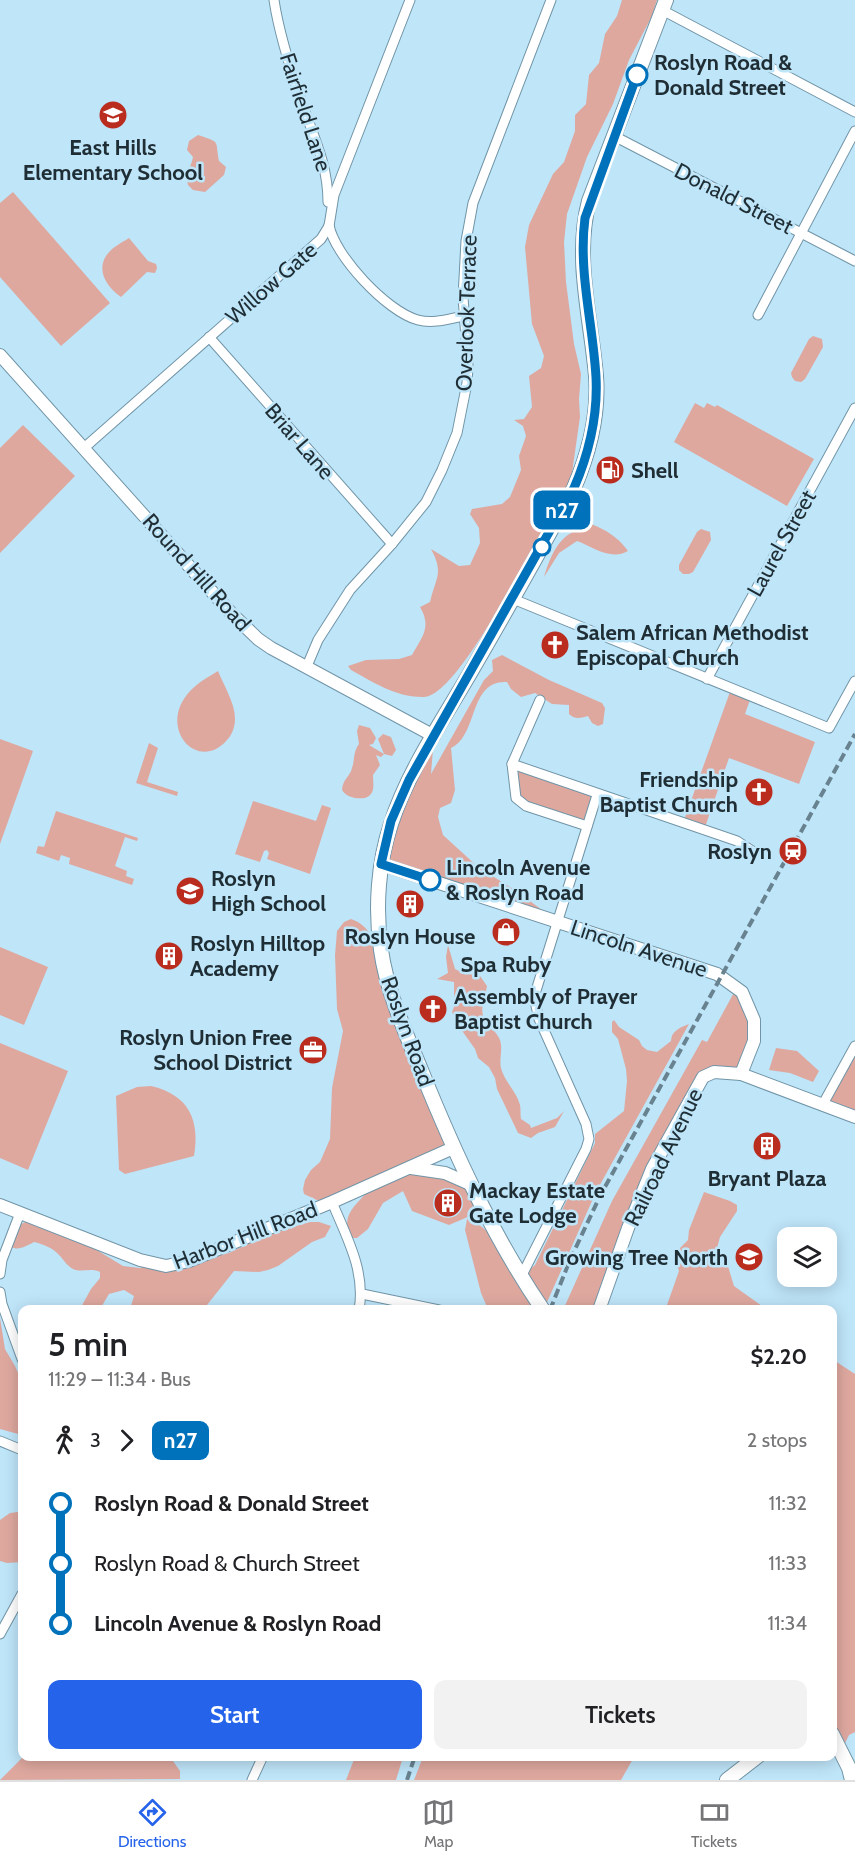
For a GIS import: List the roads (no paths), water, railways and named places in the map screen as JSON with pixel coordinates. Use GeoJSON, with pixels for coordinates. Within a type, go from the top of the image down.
{"type":"FeatureCollection","features":[{"type":"Feature","properties":{"kind":"main road","name":"Roslyn Road"},"geometry":{"type":"LineString","coordinates":[[540,1305],[521,1278],[470,1184],[393,1001],[383,960],[378,918],[381,864],[391,821],[409,780],[574,488],[590,444],[595,418],[596,378],[584,272],[583,233],[589,201],[664,5]]}},
{"type":"Feature","properties":{"kind":"main road"},"geometry":{"type":"LineString","coordinates":[[837,1744],[849,1768],[852,1780]]}},
{"type":"Feature","properties":{"kind":"main road"},"geometry":{"type":"LineString","coordinates":[[727,1780],[752,1761]]}},
{"type":"Feature","properties":{"kind":"street","name":"Fairfield Lane"},"geometry":{"type":"LineString","coordinates":[[274,0],[278,24],[302,102],[321,151],[328,182],[329,226],[334,241],[375,294],[388,304],[423,321],[463,316]]}},
{"type":"Feature","properties":{"kind":"street","name":"Willow Gate"},"geometry":{"type":"LineString","coordinates":[[84,448],[318,243],[329,226],[334,195],[410,0]]}},
{"type":"Feature","properties":{"kind":"street","name":"Overlook Terrace"},"geometry":{"type":"LineString","coordinates":[[307,666],[318,640],[350,590],[426,502],[457,433],[467,383],[468,366],[463,316],[466,241],[473,203],[551,0]]}},
{"type":"Feature","properties":{"kind":"street"},"geometry":{"type":"LineString","coordinates":[[664,5],[855,112]]}},
{"type":"Feature","properties":{"kind":"street"},"geometry":{"type":"LineString","coordinates":[[758,315],[855,131]]}},
{"type":"Feature","properties":{"kind":"street","name":"Donald Street"},"geometry":{"type":"LineString","coordinates":[[614,136],[855,261]]}},
{"type":"Feature","properties":{"kind":"street","name":"Briar Lane"},"geometry":{"type":"LineString","coordinates":[[209,338],[392,544]]}},
{"type":"Feature","properties":{"kind":"street","name":"Round Hill Road"},"geometry":{"type":"LineString","coordinates":[[0,355],[248,629],[271,648],[434,736]]}},
{"type":"Feature","properties":{"kind":"street","name":"Laurel Street"},"geometry":{"type":"LineString","coordinates":[[707,679],[855,408]]}},
{"type":"Feature","properties":{"kind":"street"},"geometry":{"type":"LineString","coordinates":[[513,599],[829,728],[855,681]]}},
{"type":"Feature","properties":{"kind":"street"},"geometry":{"type":"LineString","coordinates":[[540,700],[512,764],[514,792],[520,802],[526,806],[587,826]]}},
{"type":"Feature","properties":{"kind":"street"},"geometry":{"type":"LineString","coordinates":[[512,764],[597,795],[737,841],[754,852]]}},
{"type":"Feature","properties":{"kind":"street"},"geometry":{"type":"LineString","coordinates":[[521,1278],[589,1139],[586,1124],[534,1003],[538,979],[597,795]]}},
{"type":"Feature","properties":{"kind":"street","name":"Lincoln Avenue"},"geometry":{"type":"LineString","coordinates":[[381,864],[713,972],[737,987],[749,1005],[755,1027],[754,1041],[741,1074]]}},
{"type":"Feature","properties":{"kind":"street"},"geometry":{"type":"LineString","coordinates":[[823,1104],[855,1046]]}},
{"type":"Feature","properties":{"kind":"street","name":"Railroad Avenue"},"geometry":{"type":"LineString","coordinates":[[601,1305],[652,1169],[703,1077],[714,1072],[741,1074],[855,1117]]}},
{"type":"Feature","properties":{"kind":"street","name":"Harbor Hill Road"},"geometry":{"type":"LineString","coordinates":[[0,1205],[140,1260],[166,1266],[211,1253],[453,1148]]}},
{"type":"Feature","properties":{"kind":"street"},"geometry":{"type":"LineString","coordinates":[[410,1168],[445,1173],[470,1184]]}},
{"type":"Feature","properties":{"kind":"street"},"geometry":{"type":"LineString","coordinates":[[332,1202],[356,1261],[362,1294],[360,1305]]}},
{"type":"Feature","properties":{"kind":"street"},"geometry":{"type":"LineString","coordinates":[[0,1274],[2,1260],[20,1214]]}},
{"type":"Feature","properties":{"kind":"street"},"geometry":{"type":"LineString","coordinates":[[0,1292],[18,1348]]}},
{"type":"Feature","properties":{"kind":"street"},"geometry":{"type":"LineString","coordinates":[[362,1294],[416,1305]]}},
{"type":"Feature","properties":{"kind":"street"},"geometry":{"type":"LineString","coordinates":[[0,1441],[18,1448]]}},
{"type":"Feature","properties":{"kind":"street"},"geometry":{"type":"LineString","coordinates":[[0,1634],[18,1601]]}},
{"type":"Feature","properties":{"kind":"street"},"geometry":{"type":"LineString","coordinates":[[252,1780],[261,1761]]}},
{"type":"Feature","properties":{"kind":"railway"},"geometry":{"type":"LineString","coordinates":[[552,1305],[600,1196],[855,734]]}},
{"type":"Feature","properties":{"kind":"railway"},"geometry":{"type":"LineString","coordinates":[[407,1780],[413,1761]]}},
{"type":"Feature","properties":{"kind":"place","name":"Roslyn Road & Donald Street"},"geometry":{"type":"Point","coordinates":[637,75]}},
{"type":"Feature","properties":{"kind":"place","name":"East Hills Elementary School"},"geometry":{"type":"Point","coordinates":[113,115]}},
{"type":"Feature","properties":{"kind":"place","name":"Shell"},"geometry":{"type":"Point","coordinates":[610,470]}},
{"type":"Feature","properties":{"kind":"place","name":"Salem African Methodist Episcopal Church"},"geometry":{"type":"Point","coordinates":[555,645]}},
{"type":"Feature","properties":{"kind":"place","name":"Friendship Baptist Church"},"geometry":{"type":"Point","coordinates":[759,792]}},
{"type":"Feature","properties":{"kind":"place","name":"Roslyn"},"geometry":{"type":"Point","coordinates":[793,851]}},
{"type":"Feature","properties":{"kind":"place","name":"Lincoln Avenue & Roslyn Road"},"geometry":{"type":"Point","coordinates":[430,880]}},
{"type":"Feature","properties":{"kind":"place","name":"Roslyn High School"},"geometry":{"type":"Point","coordinates":[190,891]}},
{"type":"Feature","properties":{"kind":"place","name":"Roslyn House"},"geometry":{"type":"Point","coordinates":[410,904]}},
{"type":"Feature","properties":{"kind":"place","name":"Spa Ruby"},"geometry":{"type":"Point","coordinates":[506,932]}},
{"type":"Feature","properties":{"kind":"place","name":"Roslyn Hilltop Academy"},"geometry":{"type":"Point","coordinates":[169,956]}},
{"type":"Feature","properties":{"kind":"place","name":"Assembly of Prayer Baptist Church"},"geometry":{"type":"Point","coordinates":[433,1009]}},
{"type":"Feature","properties":{"kind":"place","name":"Roslyn Union Free School District"},"geometry":{"type":"Point","coordinates":[313,1050]}},
{"type":"Feature","properties":{"kind":"place","name":"Bryant Plaza"},"geometry":{"type":"Point","coordinates":[767,1146]}},
{"type":"Feature","properties":{"kind":"place","name":"Mackay Estate Gate Lodge"},"geometry":{"type":"Point","coordinates":[448,1203]}},
{"type":"Feature","properties":{"kind":"place","name":"Growing Tree North"},"geometry":{"type":"Point","coordinates":[749,1257]}}]}
